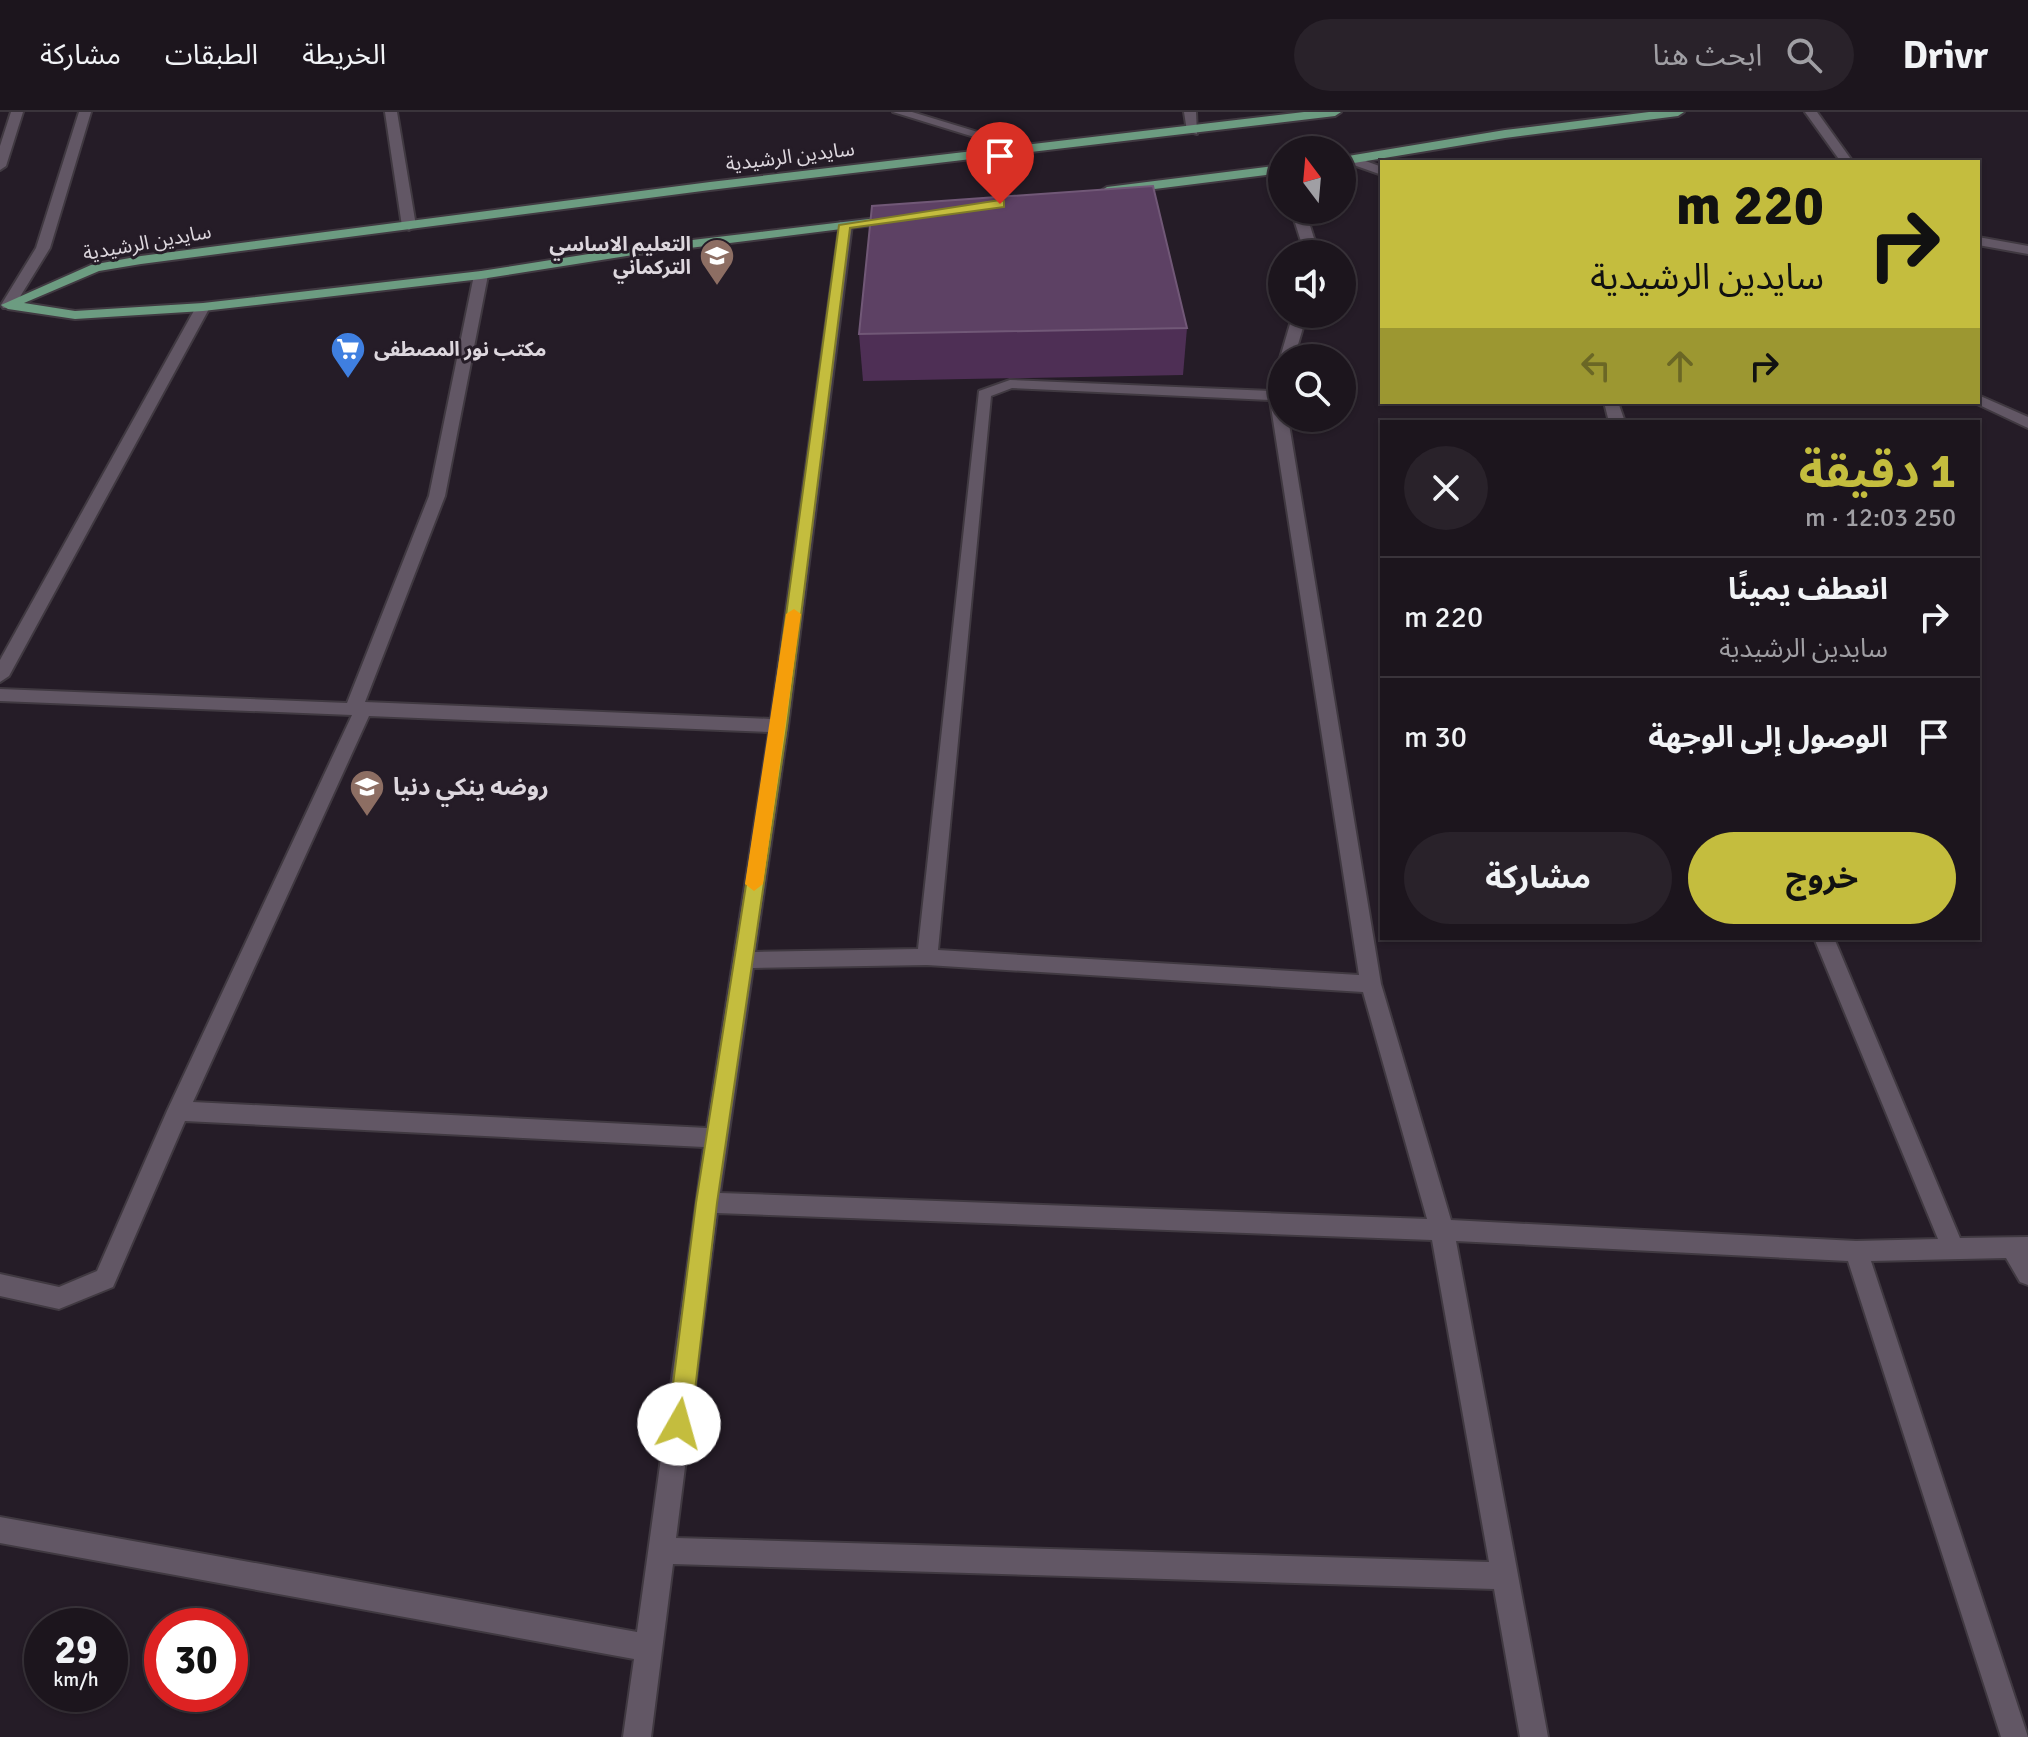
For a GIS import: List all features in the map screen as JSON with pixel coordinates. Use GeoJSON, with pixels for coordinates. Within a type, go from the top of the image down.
{"type":"FeatureCollection","features":[{"type":"Feature","properties":{"kind":"main road","name":"سايدين الرشيدية"},"geometry":{"type":"LineString","coordinates":[[4,305],[96,268],[1024,148],[1193,131],[1335,112]]}},
{"type":"Feature","properties":{"kind":"main road"},"geometry":{"type":"LineString","coordinates":[[1356,159],[1505,134],[1678,112]]}},
{"type":"Feature","properties":{"kind":"main road"},"geometry":{"type":"LineString","coordinates":[[1093,192],[1268,171]]}},
{"type":"Feature","properties":{"kind":"main road"},"geometry":{"type":"LineString","coordinates":[[4,305],[75,315],[203,307],[481,275],[633,251],[907,217]]}},
{"type":"Feature","properties":{"kind":"street"},"geometry":{"type":"LineString","coordinates":[[0,166],[17,112]]}},
{"type":"Feature","properties":{"kind":"street"},"geometry":{"type":"LineString","coordinates":[[4,305],[43,248],[85,112]]}},
{"type":"Feature","properties":{"kind":"street"},"geometry":{"type":"LineString","coordinates":[[391,112],[409,226]]}},
{"type":"Feature","properties":{"kind":"street"},"geometry":{"type":"LineString","coordinates":[[899,112],[1024,148]]}},
{"type":"Feature","properties":{"kind":"street"},"geometry":{"type":"LineString","coordinates":[[1190,112],[1193,131]]}},
{"type":"Feature","properties":{"kind":"street"},"geometry":{"type":"LineString","coordinates":[[1811,112],[1846,160]]}},
{"type":"Feature","properties":{"kind":"street"},"geometry":{"type":"LineString","coordinates":[[1356,164],[1380,170]]}},
{"type":"Feature","properties":{"kind":"street"},"geometry":{"type":"LineString","coordinates":[[637,1737],[664,1551],[707,1203],[779,726],[845,225]]}},
{"type":"Feature","properties":{"kind":"street"},"geometry":{"type":"LineString","coordinates":[[1980,241],[2028,250]]}},
{"type":"Feature","properties":{"kind":"street"},"geometry":{"type":"LineString","coordinates":[[364,708],[354,708],[437,496],[481,275]]}},
{"type":"Feature","properties":{"kind":"street"},"geometry":{"type":"LineString","coordinates":[[0,676],[203,307]]}},
{"type":"Feature","properties":{"kind":"street"},"geometry":{"type":"LineString","coordinates":[[927,957],[984,394],[1010,384],[1268,387]]}},
{"type":"Feature","properties":{"kind":"street"},"geometry":{"type":"LineString","coordinates":[[1980,400],[2028,423]]}},
{"type":"Feature","properties":{"kind":"street"},"geometry":{"type":"LineString","coordinates":[[1287,432],[1371,984],[1442,1230],[1534,1737]]}},
{"type":"Feature","properties":{"kind":"street"},"geometry":{"type":"LineString","coordinates":[[0,695],[779,726]]}},
{"type":"Feature","properties":{"kind":"street"},"geometry":{"type":"LineString","coordinates":[[0,1285],[59,1298],[105,1279],[178,1111],[364,708]]}},
{"type":"Feature","properties":{"kind":"street"},"geometry":{"type":"LineString","coordinates":[[1825,940],[1953,1248]]}},
{"type":"Feature","properties":{"kind":"street"},"geometry":{"type":"LineString","coordinates":[[743,960],[927,957],[1371,984]]}},
{"type":"Feature","properties":{"kind":"street"},"geometry":{"type":"LineString","coordinates":[[178,1111],[718,1138]]}},
{"type":"Feature","properties":{"kind":"street"},"geometry":{"type":"LineString","coordinates":[[707,1203],[1442,1230],[1856,1251],[2020,1248],[2028,1274]]}},
{"type":"Feature","properties":{"kind":"street"},"geometry":{"type":"LineString","coordinates":[[1856,1251],[2015,1737]]}},
{"type":"Feature","properties":{"kind":"street"},"geometry":{"type":"LineString","coordinates":[[0,1530],[649,1648]]}},
{"type":"Feature","properties":{"kind":"street"},"geometry":{"type":"LineString","coordinates":[[664,1551],[1507,1576]]}},
{"type":"Feature","properties":{"kind":"building"},"geometry":{"type":"Polygon","coordinates":[[[1153,186],[1187,328],[859,334],[872,206],[1153,186]]]}},
{"type":"Feature","properties":{"kind":"slow traffic"},"geometry":{"type":"LineString","coordinates":[[754,884],[794,614]]}},
{"type":"Feature","properties":{"kind":"place","name":"التعليم الاساسي التركماني"},"geometry":{"type":"Point","coordinates":[717,287]}},
{"type":"Feature","properties":{"kind":"place","name":"مكتب نور المصطفى"},"geometry":{"type":"Point","coordinates":[348,380]}},
{"type":"Feature","properties":{"kind":"place","name":"روضه ينكي دنيا"},"geometry":{"type":"Point","coordinates":[367,818]}},
{"type":"Feature","properties":{"kind":"route"},"geometry":{"type":"LineString","coordinates":[[679,1424],[707,1203],[779,726],[845,225],[1000,204]]}}]}
